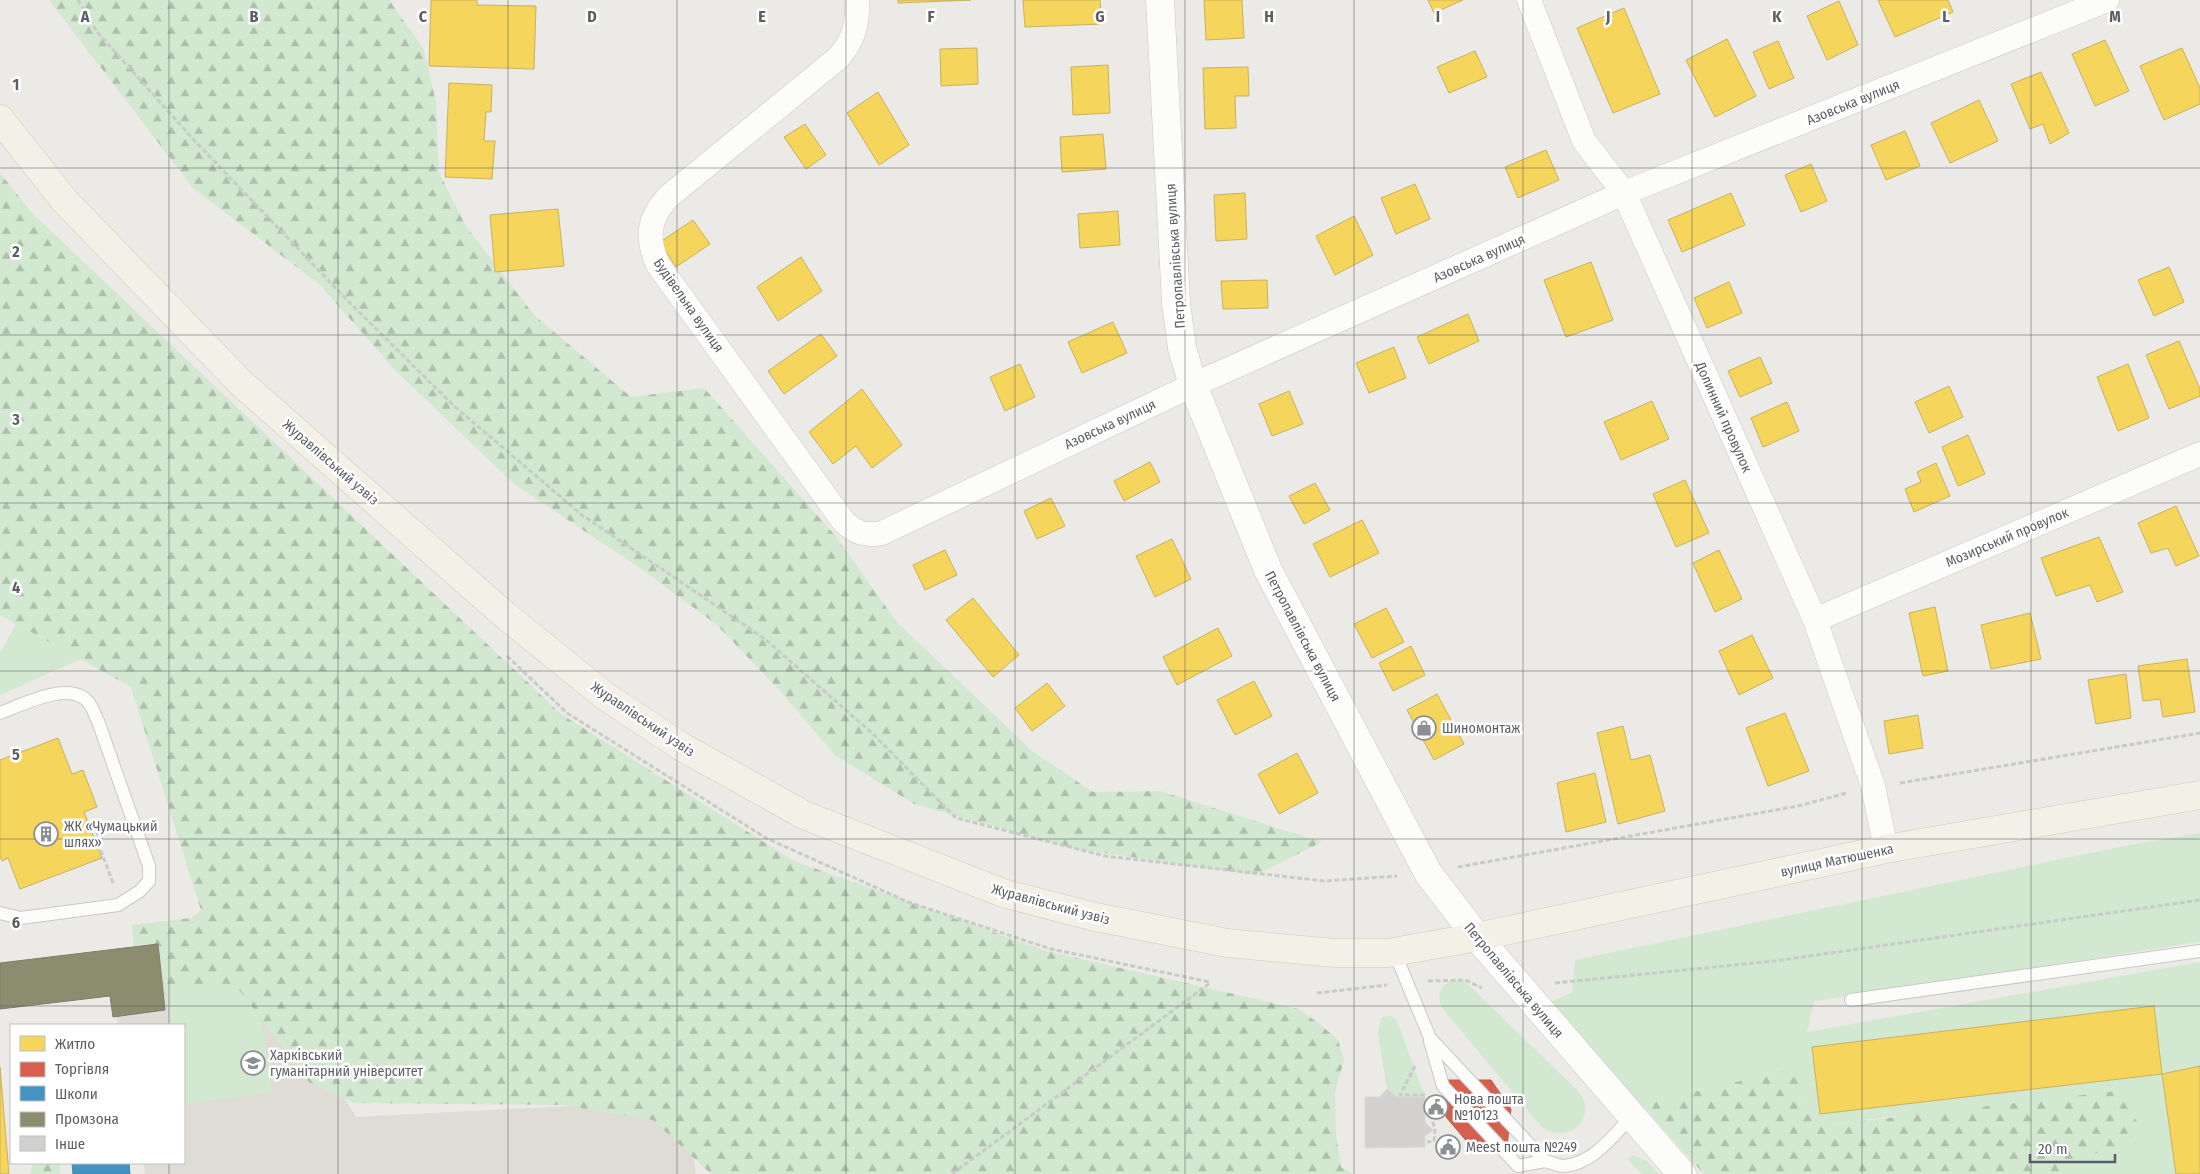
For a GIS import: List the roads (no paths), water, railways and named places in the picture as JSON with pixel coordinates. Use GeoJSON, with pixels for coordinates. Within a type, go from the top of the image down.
{"type":"FeatureCollection","features":[{"type":"Feature","properties":{"kind":"main road","name":"Журавлівський узвіз"},"geometry":{"type":"LineString","coordinates":[[0,120],[64,200],[241,384],[506,616],[605,696],[682,747],[804,816],[1003,893],[1091,916],[1227,943],[1335,953],[1394,951],[1477,937]]}},
{"type":"Feature","properties":{"kind":"main road","name":"вулиця Матюшенка"},"geometry":{"type":"LineString","coordinates":[[1477,937],[1886,849],[2200,796]]}},
{"type":"Feature","properties":{"kind":"street","name":"Будівельна вулиця"},"geometry":{"type":"LineString","coordinates":[[857,0],[858,16],[855,32],[848,46],[838,58],[668,197],[658,208],[652,221],[650,236],[652,251],[658,265],[844,522],[861,534]]}},
{"type":"Feature","properties":{"kind":"street","name":"Петропавлівська вулиця"},"geometry":{"type":"LineString","coordinates":[[1160,0],[1176,303],[1182,348],[1192,386],[1268,570],[1428,873],[1477,937],[1682,1174]]}},
{"type":"Feature","properties":{"kind":"street","name":"Долинний провулок"},"geometry":{"type":"LineString","coordinates":[[1529,0],[1584,141],[1624,193],[1815,620],[1873,786],[1886,849]]}},
{"type":"Feature","properties":{"kind":"street","name":"Азовська вулиця"},"geometry":{"type":"LineString","coordinates":[[861,534],[872,535],[882,533],[1192,386],[1624,193],[2107,0]]}},
{"type":"Feature","properties":{"kind":"street","name":"Мозирський провулок"},"geometry":{"type":"LineString","coordinates":[[1815,620],[2200,454]]}},
{"type":"Feature","properties":{"kind":"lane"},"geometry":{"type":"LineString","coordinates":[[0,713],[57,693],[74,693],[89,702],[98,721],[149,866],[149,882],[140,891],[118,905],[21,918],[0,913]]}},
{"type":"Feature","properties":{"kind":"lane"},"geometry":{"type":"LineString","coordinates":[[1394,951],[1430,1038],[1443,1086],[1518,1166],[1545,1161],[1562,1166],[1582,1161],[1598,1151],[1632,1117]]}},
{"type":"Feature","properties":{"kind":"lane"},"geometry":{"type":"LineString","coordinates":[[1851,1000],[2200,951]]}},
{"type":"Feature","properties":{"kind":"lane"},"geometry":{"type":"LineString","coordinates":[[1430,1038],[1545,1161]]}},
{"type":"Feature","properties":{"kind":"place","name":"Шиномонтаж"},"geometry":{"type":"Point","coordinates":[1424,728]}},
{"type":"Feature","properties":{"kind":"place","name":"ЖК «Чумацький шлях»"},"geometry":{"type":"Point","coordinates":[46,834]}},
{"type":"Feature","properties":{"kind":"place","name":"Харківський гуманітарний університет"},"geometry":{"type":"Point","coordinates":[253,1063]}},
{"type":"Feature","properties":{"kind":"place","name":"Нова пошта №10123"},"geometry":{"type":"Point","coordinates":[1436,1107]}},
{"type":"Feature","properties":{"kind":"place","name":"Meest пошта №249"},"geometry":{"type":"Point","coordinates":[1448,1147]}}]}
